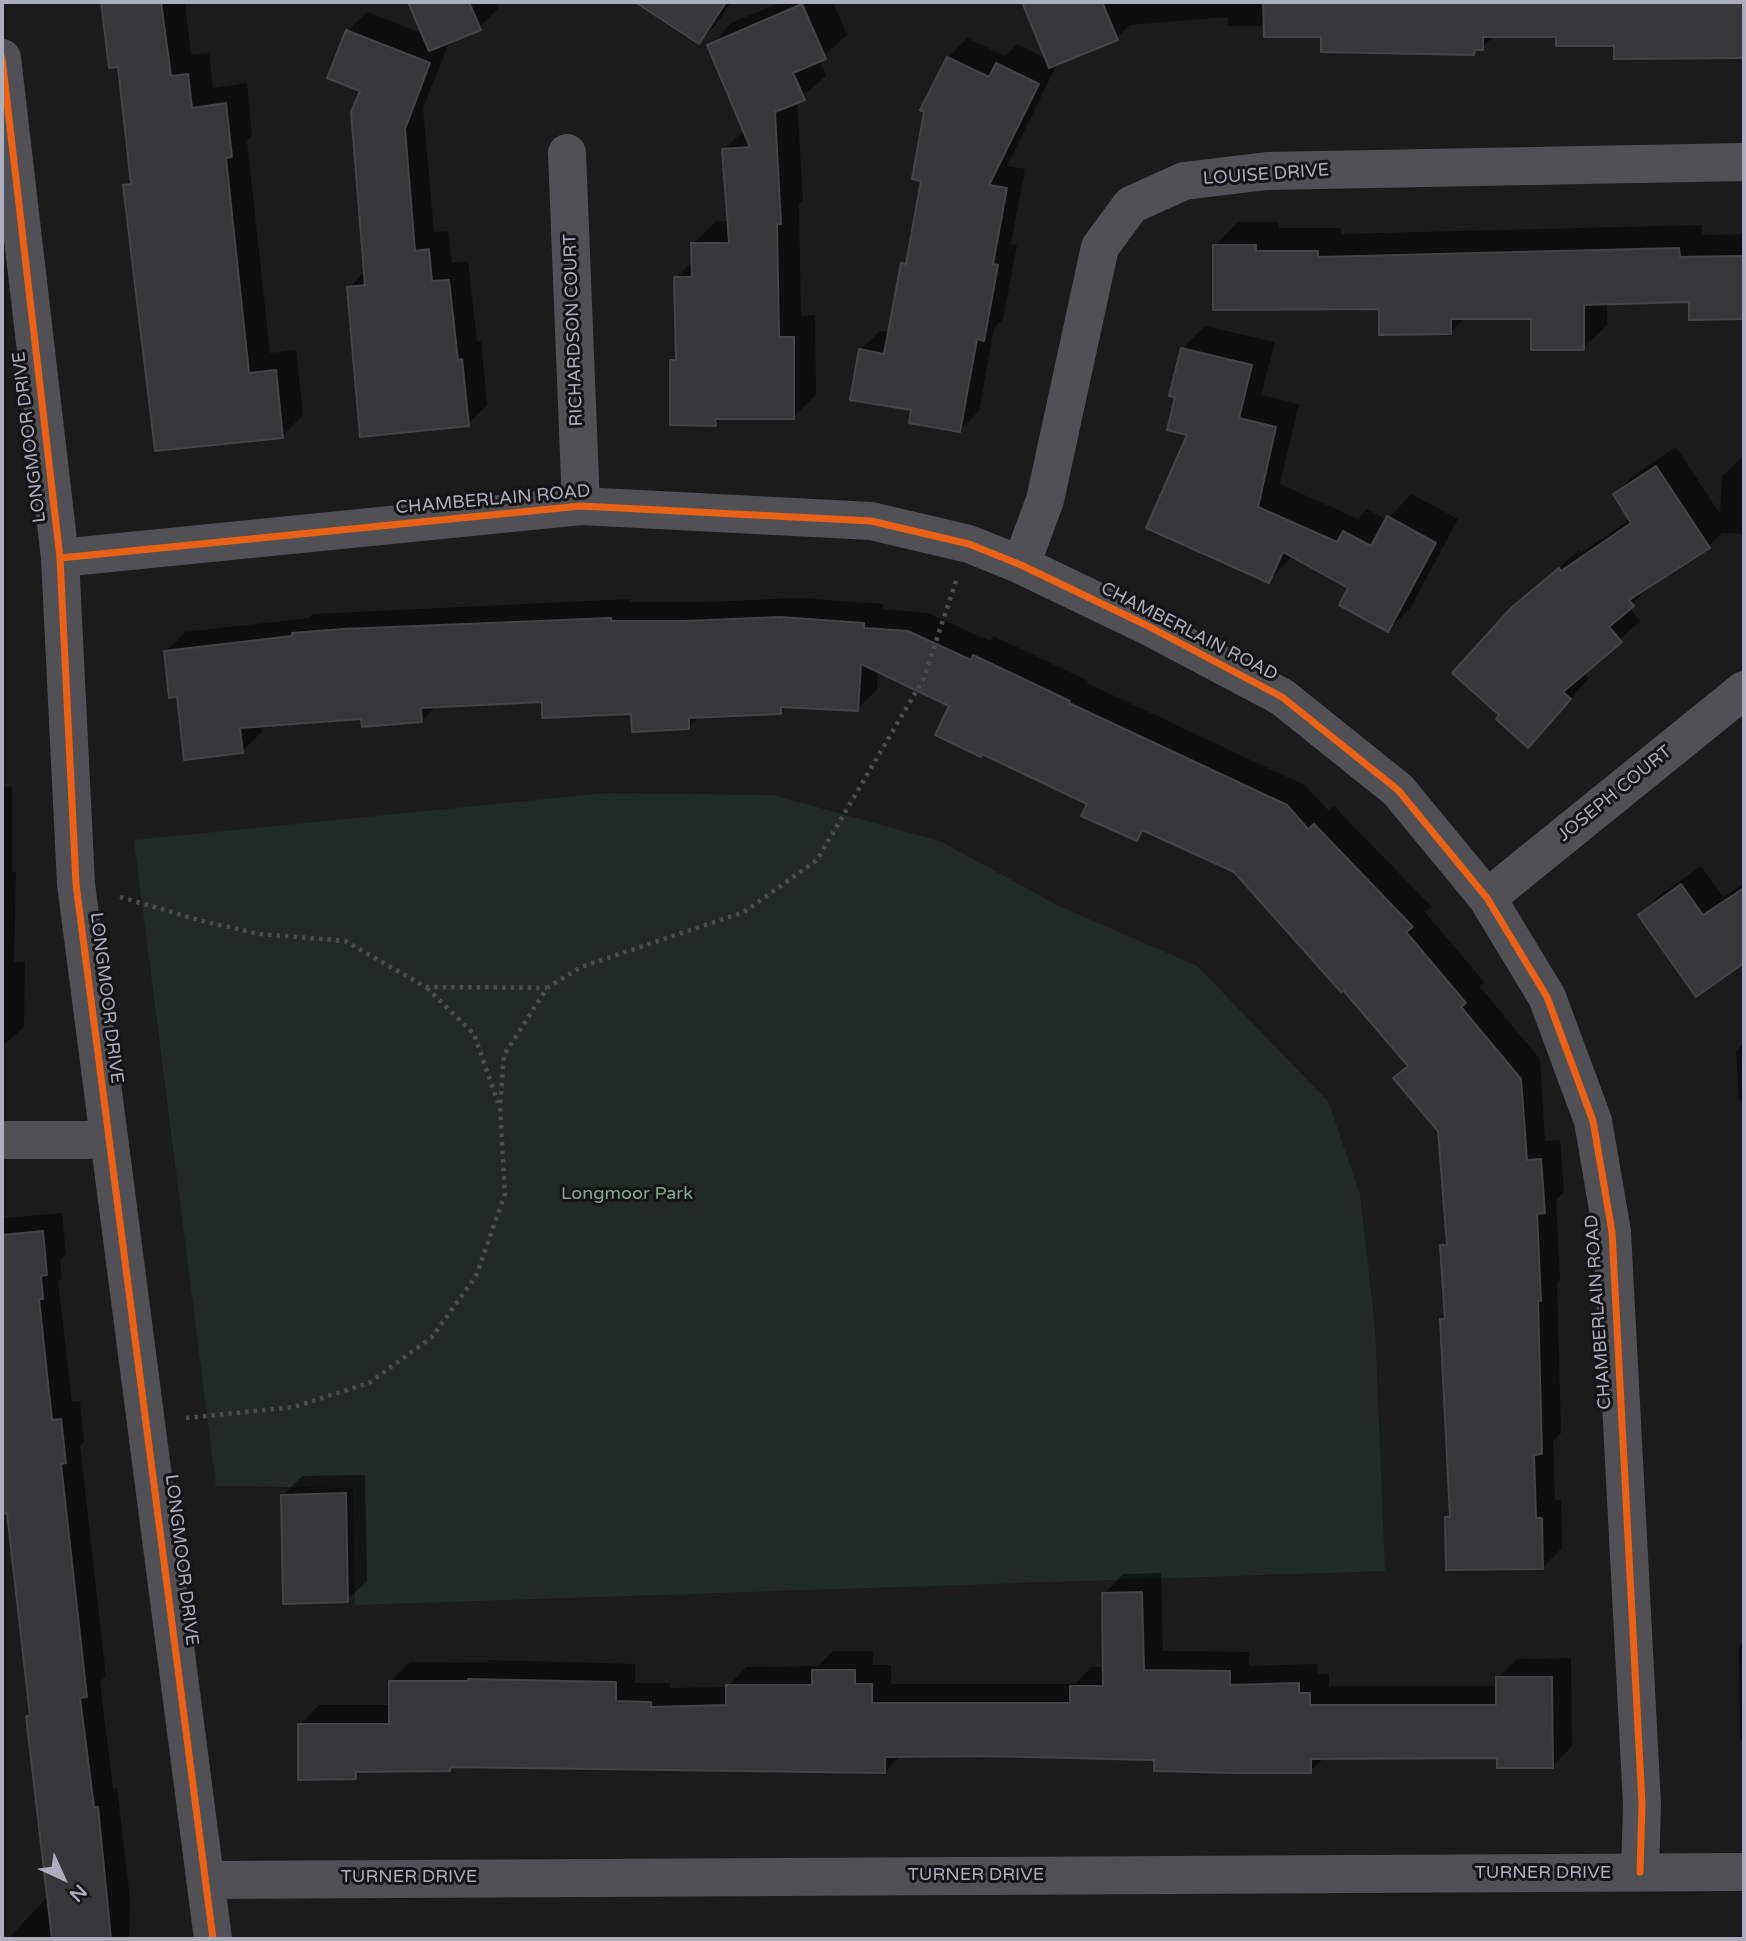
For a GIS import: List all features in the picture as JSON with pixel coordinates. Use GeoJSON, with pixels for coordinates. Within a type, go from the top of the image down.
{"type":"FeatureCollection","features":[{"type":"Feature","properties":{"kind":"street","name":"LONGMOOR DRIVE"},"geometry":{"type":"LineString","coordinates":[[2,58],[5,111],[60,558],[76,884],[213,1939]]}},
{"type":"Feature","properties":{"kind":"street","name":"RICHARDSON COURT"},"geometry":{"type":"LineString","coordinates":[[567,153],[581,506]]}},
{"type":"Feature","properties":{"kind":"street","name":"LOUISE DRIVE"},"geometry":{"type":"LineString","coordinates":[[1021,565],[1045,500],[1100,247],[1131,205],[1184,181],[1267,171],[1744,162]]}},
{"type":"Feature","properties":{"kind":"street","name":"CHAMBERLAIN ROAD"},"geometry":{"type":"LineString","coordinates":[[60,558],[581,506],[872,521],[969,544],[1021,565],[1146,625],[1282,697],[1398,790],[1487,898],[1547,997],[1593,1121],[1612,1232],[1642,1804],[1640,1872]]}},
{"type":"Feature","properties":{"kind":"street","name":"JOSEPH COURT"},"geometry":{"type":"LineString","coordinates":[[1487,898],[1744,691]]}},
{"type":"Feature","properties":{"kind":"street"},"geometry":{"type":"LineString","coordinates":[[2,1140],[108,1140]]}},
{"type":"Feature","properties":{"kind":"street","name":"TURNER DRIVE"},"geometry":{"type":"LineString","coordinates":[[207,1880],[1744,1872]]}},
{"type":"Feature","properties":{"kind":"path"},"geometry":{"type":"LineString","coordinates":[[147,1422],[294,1407],[369,1383],[432,1337],[476,1276],[505,1194],[500,1107],[504,1055],[547,988],[582,967],[744,912],[817,860],[924,678],[969,544]]}},
{"type":"Feature","properties":{"kind":"path"},"geometry":{"type":"LineString","coordinates":[[76,884],[206,922],[260,934],[345,941],[426,987],[474,1034],[500,1107]]}},
{"type":"Feature","properties":{"kind":"path"},"geometry":{"type":"LineString","coordinates":[[426,987],[547,988]]}},
{"type":"Feature","properties":{"kind":"green space","name":"Longmoor Park"},"geometry":{"type":"Polygon","coordinates":[[[606,793],[773,795],[940,841],[1059,906],[1197,966],[1328,1101],[1360,1194],[1375,1327],[1385,1571],[355,1605],[353,1488],[216,1486],[134,840],[606,793]]]}},
{"type":"Feature","properties":{"kind":"building"},"geometry":{"type":"Polygon","coordinates":[[[101,2],[161,2],[171,76],[188,74],[192,108],[226,103],[232,157],[226,158],[249,373],[276,370],[283,438],[155,451],[123,185],[131,184],[118,67],[109,68],[101,2]]]}},
{"type":"Feature","properties":{"kind":"building"},"geometry":{"type":"Polygon","coordinates":[[[408,2],[469,2],[481,30],[429,51],[408,2]]]}},
{"type":"Feature","properties":{"kind":"building"},"geometry":{"type":"Polygon","coordinates":[[[635,2],[726,2],[699,44],[635,2]]]}},
{"type":"Feature","properties":{"kind":"building"},"geometry":{"type":"Polygon","coordinates":[[[1022,2],[1102,2],[1118,40],[1049,68],[1022,2]]]}},
{"type":"Feature","properties":{"kind":"building"},"geometry":{"type":"Polygon","coordinates":[[[1263,2],[1744,2],[1744,58],[1614,59],[1614,46],[1556,46],[1556,37],[1483,37],[1483,50],[1475,50],[1474,55],[1321,52],[1321,37],[1264,37],[1263,2]]]}},
{"type":"Feature","properties":{"kind":"building"},"geometry":{"type":"Polygon","coordinates":[[[802,4],[826,59],[793,73],[805,100],[775,112],[781,224],[777,224],[779,337],[794,337],[794,419],[715,419],[716,426],[670,425],[670,360],[676,360],[674,277],[692,277],[691,243],[729,243],[722,149],[750,147],[707,45],[802,4]]]}},
{"type":"Feature","properties":{"kind":"building"},"geometry":{"type":"Polygon","coordinates":[[[346,30],[430,63],[405,129],[415,251],[429,249],[432,281],[449,280],[458,360],[462,359],[469,426],[360,437],[347,287],[365,285],[351,112],[360,91],[327,78],[346,30]]]}},
{"type":"Feature","properties":{"kind":"building"},"geometry":{"type":"Polygon","coordinates":[[[947,57],[989,77],[996,63],[1039,84],[989,185],[1007,188],[993,264],[998,265],[984,341],[977,339],[960,432],[909,423],[911,410],[850,400],[859,349],[884,354],[901,263],[906,264],[921,181],[912,179],[924,112],[920,110],[947,57]]]}},
{"type":"Feature","properties":{"kind":"building"},"geometry":{"type":"Polygon","coordinates":[[[1213,245],[1256,245],[1256,251],[1318,251],[1318,257],[1679,248],[1680,257],[1744,256],[1744,319],[1689,320],[1689,302],[1584,305],[1584,350],[1531,350],[1531,319],[1451,319],[1451,334],[1379,335],[1379,309],[1213,310],[1213,245]]]}},
{"type":"Feature","properties":{"kind":"building"},"geometry":{"type":"Polygon","coordinates":[[[1181,348],[1252,365],[1239,418],[1276,427],[1258,507],[1337,542],[1343,531],[1371,546],[1387,516],[1436,543],[1388,632],[1339,605],[1348,588],[1283,552],[1269,583],[1146,528],[1187,435],[1167,430],[1175,397],[1169,396],[1181,348]]]}},
{"type":"Feature","properties":{"kind":"building"},"geometry":{"type":"Polygon","coordinates":[[[1656,466],[1710,548],[1629,600],[1634,606],[1609,627],[1622,642],[1563,692],[1571,699],[1528,748],[1496,719],[1499,715],[1452,673],[1512,607],[1559,568],[1561,571],[1631,523],[1613,494],[1656,466]]]}},
{"type":"Feature","properties":{"kind":"building"},"geometry":{"type":"Polygon","coordinates":[[[780,617],[864,623],[864,628],[908,631],[971,660],[973,655],[1287,805],[1308,829],[1314,824],[1413,927],[1406,932],[1466,1003],[1461,1007],[1521,1079],[1527,1160],[1541,1159],[1545,1213],[1537,1214],[1541,1301],[1538,1301],[1542,1454],[1534,1455],[1536,1518],[1542,1518],[1543,1569],[1446,1570],[1445,1517],[1450,1517],[1440,1319],[1445,1319],[1440,1245],[1447,1245],[1438,1131],[1393,1078],[1408,1066],[1343,990],[1341,992],[1234,872],[1142,830],[1137,841],[1081,816],[1087,804],[982,754],[981,757],[935,735],[949,706],[861,664],[858,711],[781,707],[781,714],[689,718],[689,729],[632,732],[631,714],[542,718],[542,702],[421,708],[422,722],[362,727],[361,719],[240,728],[243,753],[184,760],[177,697],[169,698],[164,651],[292,636],[292,633],[343,629],[611,618],[611,621],[685,621],[780,617]]]}},
{"type":"Feature","properties":{"kind":"building"},"geometry":{"type":"Polygon","coordinates":[[[1681,884],[1703,915],[1744,888],[1744,963],[1696,997],[1638,915],[1681,884]]]}},
{"type":"Feature","properties":{"kind":"building"},"geometry":{"type":"Polygon","coordinates":[[[43,1231],[47,1275],[41,1276],[43,1299],[39,1299],[52,1420],[61,1419],[66,1463],[61,1464],[87,1697],[80,1698],[94,1807],[98,1807],[111,1939],[52,1939],[26,1716],[30,1716],[7,1513],[2,1514],[2,1235],[43,1231]]]}},
{"type":"Feature","properties":{"kind":"building"},"geometry":{"type":"Polygon","coordinates":[[[346,1493],[348,1602],[283,1604],[281,1495],[346,1493]]]}},
{"type":"Feature","properties":{"kind":"building"},"geometry":{"type":"Polygon","coordinates":[[[1142,1592],[1144,1670],[1230,1671],[1230,1685],[1299,1683],[1299,1693],[1310,1693],[1310,1705],[1496,1705],[1496,1677],[1552,1677],[1553,1768],[1497,1768],[1497,1758],[1311,1759],[1311,1773],[1237,1773],[1154,1771],[1154,1760],[984,1756],[885,1757],[885,1773],[450,1767],[450,1771],[356,1772],[356,1779],[298,1780],[298,1724],[389,1724],[389,1681],[468,1679],[616,1682],[616,1701],[651,1702],[651,1707],[726,1705],[726,1685],[812,1685],[812,1670],[855,1670],[855,1684],[872,1684],[872,1703],[1070,1703],[1070,1686],[1103,1686],[1102,1593],[1142,1592]]]}},
{"type":"Feature","properties":{"kind":"cycle path"},"geometry":{"type":"LineString","coordinates":[[2,58],[60,558],[76,884],[213,1939]]}},
{"type":"Feature","properties":{"kind":"cycle path"},"geometry":{"type":"LineString","coordinates":[[60,558],[581,506],[871,521],[969,544],[1021,565],[1146,625],[1282,697],[1398,790],[1487,898],[1547,997],[1593,1121],[1612,1232],[1642,1804],[1640,1872]]}}]}
